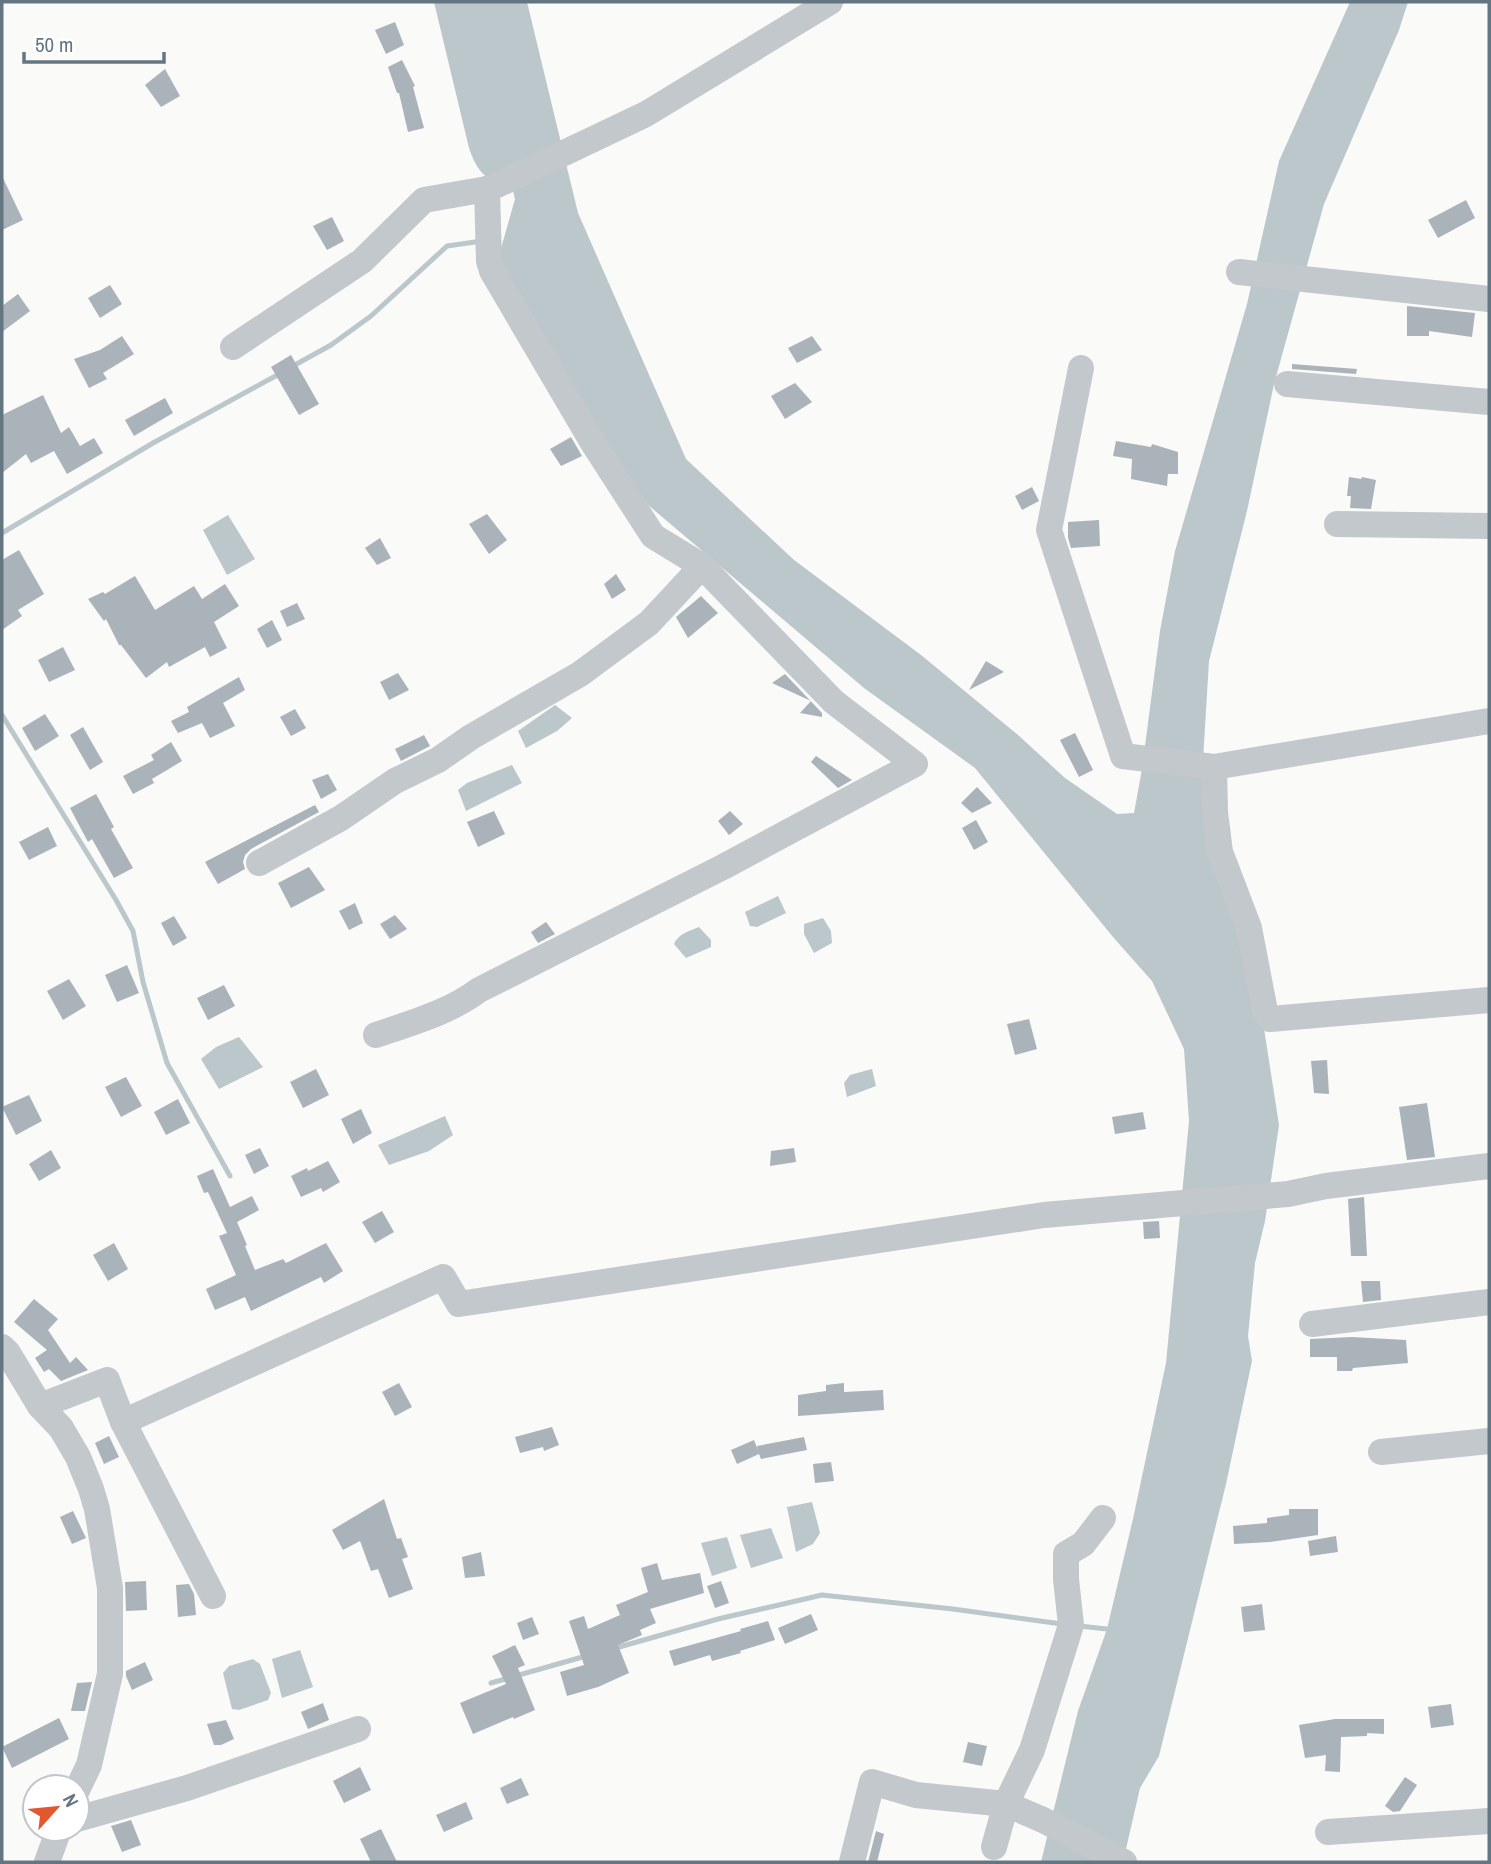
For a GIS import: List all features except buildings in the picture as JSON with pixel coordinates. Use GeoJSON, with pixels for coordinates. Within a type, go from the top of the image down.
{"type":"FeatureCollection","features":[{"type":"Feature","properties":{"kind":"street"},"geometry":{"type":"LineString","coordinates":[[233,348],[362,261],[424,200],[490,193],[571,149],[646,114],[830,2]]}},
{"type":"Feature","properties":{"kind":"street"},"geometry":{"type":"LineString","coordinates":[[376,1035],[464,1001],[479,990],[723,867],[915,764],[834,702],[702,566],[653,536],[586,431],[492,271],[489,261],[490,193]]}},
{"type":"Feature","properties":{"kind":"street"},"geometry":{"type":"LineString","coordinates":[[1245,272],[1489,299]]}},
{"type":"Feature","properties":{"kind":"street"},"geometry":{"type":"LineString","coordinates":[[1081,368],[1049,530],[1123,756],[1211,766],[1489,721]]}},
{"type":"Feature","properties":{"kind":"street"},"geometry":{"type":"LineString","coordinates":[[1287,384],[1489,402]]}},
{"type":"Feature","properties":{"kind":"street"},"geometry":{"type":"LineString","coordinates":[[1337,524],[1489,526]]}},
{"type":"Feature","properties":{"kind":"street"},"geometry":{"type":"LineString","coordinates":[[259,863],[341,818],[395,781],[438,760],[471,737],[580,674],[649,622],[702,566]]}},
{"type":"Feature","properties":{"kind":"street"},"geometry":{"type":"LineString","coordinates":[[1211,766],[1220,852],[1249,928],[1265,1011],[1270,1019],[1489,1000]]}},
{"type":"Feature","properties":{"kind":"street"},"geometry":{"type":"LineString","coordinates":[[123,1422],[443,1277],[459,1304],[1044,1215],[1288,1194],[1326,1186],[1489,1166]]}},
{"type":"Feature","properties":{"kind":"street"},"geometry":{"type":"LineString","coordinates":[[1312,1324],[1489,1302]]}},
{"type":"Feature","properties":{"kind":"street"},"geometry":{"type":"LineString","coordinates":[[2,1347],[40,1406],[61,1428],[78,1457],[97,1509],[110,1588],[110,1674],[85,1773]]}},
{"type":"Feature","properties":{"kind":"street"},"geometry":{"type":"LineString","coordinates":[[40,1406],[107,1380],[123,1422],[213,1596]]}},
{"type":"Feature","properties":{"kind":"street"},"geometry":{"type":"LineString","coordinates":[[1381,1452],[1489,1441]]}},
{"type":"Feature","properties":{"kind":"street"},"geometry":{"type":"LineString","coordinates":[[994,1847],[1006,1804],[1032,1750],[1071,1625],[1066,1554],[1083,1544],[1103,1518]]}},
{"type":"Feature","properties":{"kind":"street"},"geometry":{"type":"LineString","coordinates":[[91,1815],[187,1788],[358,1729]]}},
{"type":"Feature","properties":{"kind":"street"},"geometry":{"type":"LineString","coordinates":[[852,1862],[872,1782],[916,1795],[1006,1804],[1124,1862]]}},
{"type":"Feature","properties":{"kind":"street"},"geometry":{"type":"LineString","coordinates":[[1328,1832],[1489,1821]]}},
{"type":"Feature","properties":{"kind":"street"},"geometry":{"type":"LineString","coordinates":[[47,1862],[54,1843]]}},
{"type":"Feature","properties":{"kind":"shaded area"},"geometry":{"type":"Polygon","coordinates":[[[434,2],[527,2],[578,213],[686,459],[794,560],[921,655],[1018,735],[1065,778],[1117,814],[1134,813],[1160,631],[1175,551],[1247,304],[1279,161],[1350,2],[1408,2],[1399,30],[1324,204],[1274,384],[1247,511],[1209,661],[1203,760],[1260,1003],[1279,1125],[1265,1221],[1255,1263],[1248,1336],[1252,1361],[1226,1484],[1159,1756],[1140,1788],[1123,1862],[1041,1862],[1078,1711],[1107,1629],[1166,1363],[1189,1121],[1184,1049],[1152,981],[975,768],[864,688],[641,499],[504,280],[500,252],[515,199],[513,191],[485,176],[473,158],[434,2]]]}},
{"type":"Feature","properties":{"kind":"shaded area"},"geometry":{"type":"Polygon","coordinates":[[[228,515],[255,559],[227,575],[203,530],[228,515]]]}},
{"type":"Feature","properties":{"kind":"shaded area"},"geometry":{"type":"Polygon","coordinates":[[[555,705],[572,718],[557,731],[526,748],[518,731],[555,705]]]}},
{"type":"Feature","properties":{"kind":"shaded area"},"geometry":{"type":"Polygon","coordinates":[[[512,765],[522,783],[466,811],[458,790],[467,783],[512,765]]]}},
{"type":"Feature","properties":{"kind":"shaded area"},"geometry":{"type":"Polygon","coordinates":[[[778,896],[786,913],[757,927],[750,926],[745,912],[778,896]]]}},
{"type":"Feature","properties":{"kind":"shaded area"},"geometry":{"type":"Polygon","coordinates":[[[823,918],[831,931],[832,943],[814,953],[804,934],[804,924],[823,918]]]}},
{"type":"Feature","properties":{"kind":"shaded area"},"geometry":{"type":"Polygon","coordinates":[[[699,927],[711,940],[711,947],[686,958],[674,944],[681,935],[699,927]]]}},
{"type":"Feature","properties":{"kind":"shaded area"},"geometry":{"type":"Polygon","coordinates":[[[239,1037],[263,1067],[219,1089],[201,1059],[216,1047],[239,1037]]]}},
{"type":"Feature","properties":{"kind":"shaded area"},"geometry":{"type":"Polygon","coordinates":[[[872,1069],[876,1086],[847,1097],[844,1083],[850,1075],[872,1069]]]}},
{"type":"Feature","properties":{"kind":"shaded area"},"geometry":{"type":"Polygon","coordinates":[[[445,1116],[453,1135],[429,1151],[389,1165],[378,1145],[445,1116]]]}},
{"type":"Feature","properties":{"kind":"shaded area"},"geometry":{"type":"Polygon","coordinates":[[[812,1502],[820,1533],[813,1544],[796,1552],[787,1507],[812,1502]]]}},
{"type":"Feature","properties":{"kind":"shaded area"},"geometry":{"type":"Polygon","coordinates":[[[771,1528],[783,1558],[751,1568],[740,1535],[771,1528]]]}},
{"type":"Feature","properties":{"kind":"shaded area"},"geometry":{"type":"Polygon","coordinates":[[[727,1537],[737,1568],[712,1576],[701,1543],[727,1537]]]}},
{"type":"Feature","properties":{"kind":"shaded area"},"geometry":{"type":"Polygon","coordinates":[[[300,1650],[313,1687],[282,1698],[272,1659],[300,1650]]]}},
{"type":"Feature","properties":{"kind":"shaded area"},"geometry":{"type":"Polygon","coordinates":[[[253,1659],[260,1664],[271,1693],[268,1700],[239,1710],[232,1709],[223,1673],[229,1666],[253,1659]]]}},
{"type":"Feature","properties":{"kind":"waterway"},"geometry":{"type":"LineString","coordinates":[[293,366],[331,345],[371,316],[447,246],[482,241]]}},
{"type":"Feature","properties":{"kind":"waterway"},"geometry":{"type":"LineString","coordinates":[[2,533],[153,443],[281,373]]}},
{"type":"Feature","properties":{"kind":"waterway"},"geometry":{"type":"LineString","coordinates":[[2,715],[133,931],[143,982],[167,1063],[230,1176]]}},
{"type":"Feature","properties":{"kind":"waterway"},"geometry":{"type":"LineString","coordinates":[[612,1649],[718,1619],[822,1595],[1062,1624]]}},
{"type":"Feature","properties":{"kind":"waterway"},"geometry":{"type":"LineString","coordinates":[[1079,1626],[1107,1629]]}},
{"type":"Feature","properties":{"kind":"waterway"},"geometry":{"type":"LineString","coordinates":[[491,1683],[586,1656]]}}]}
